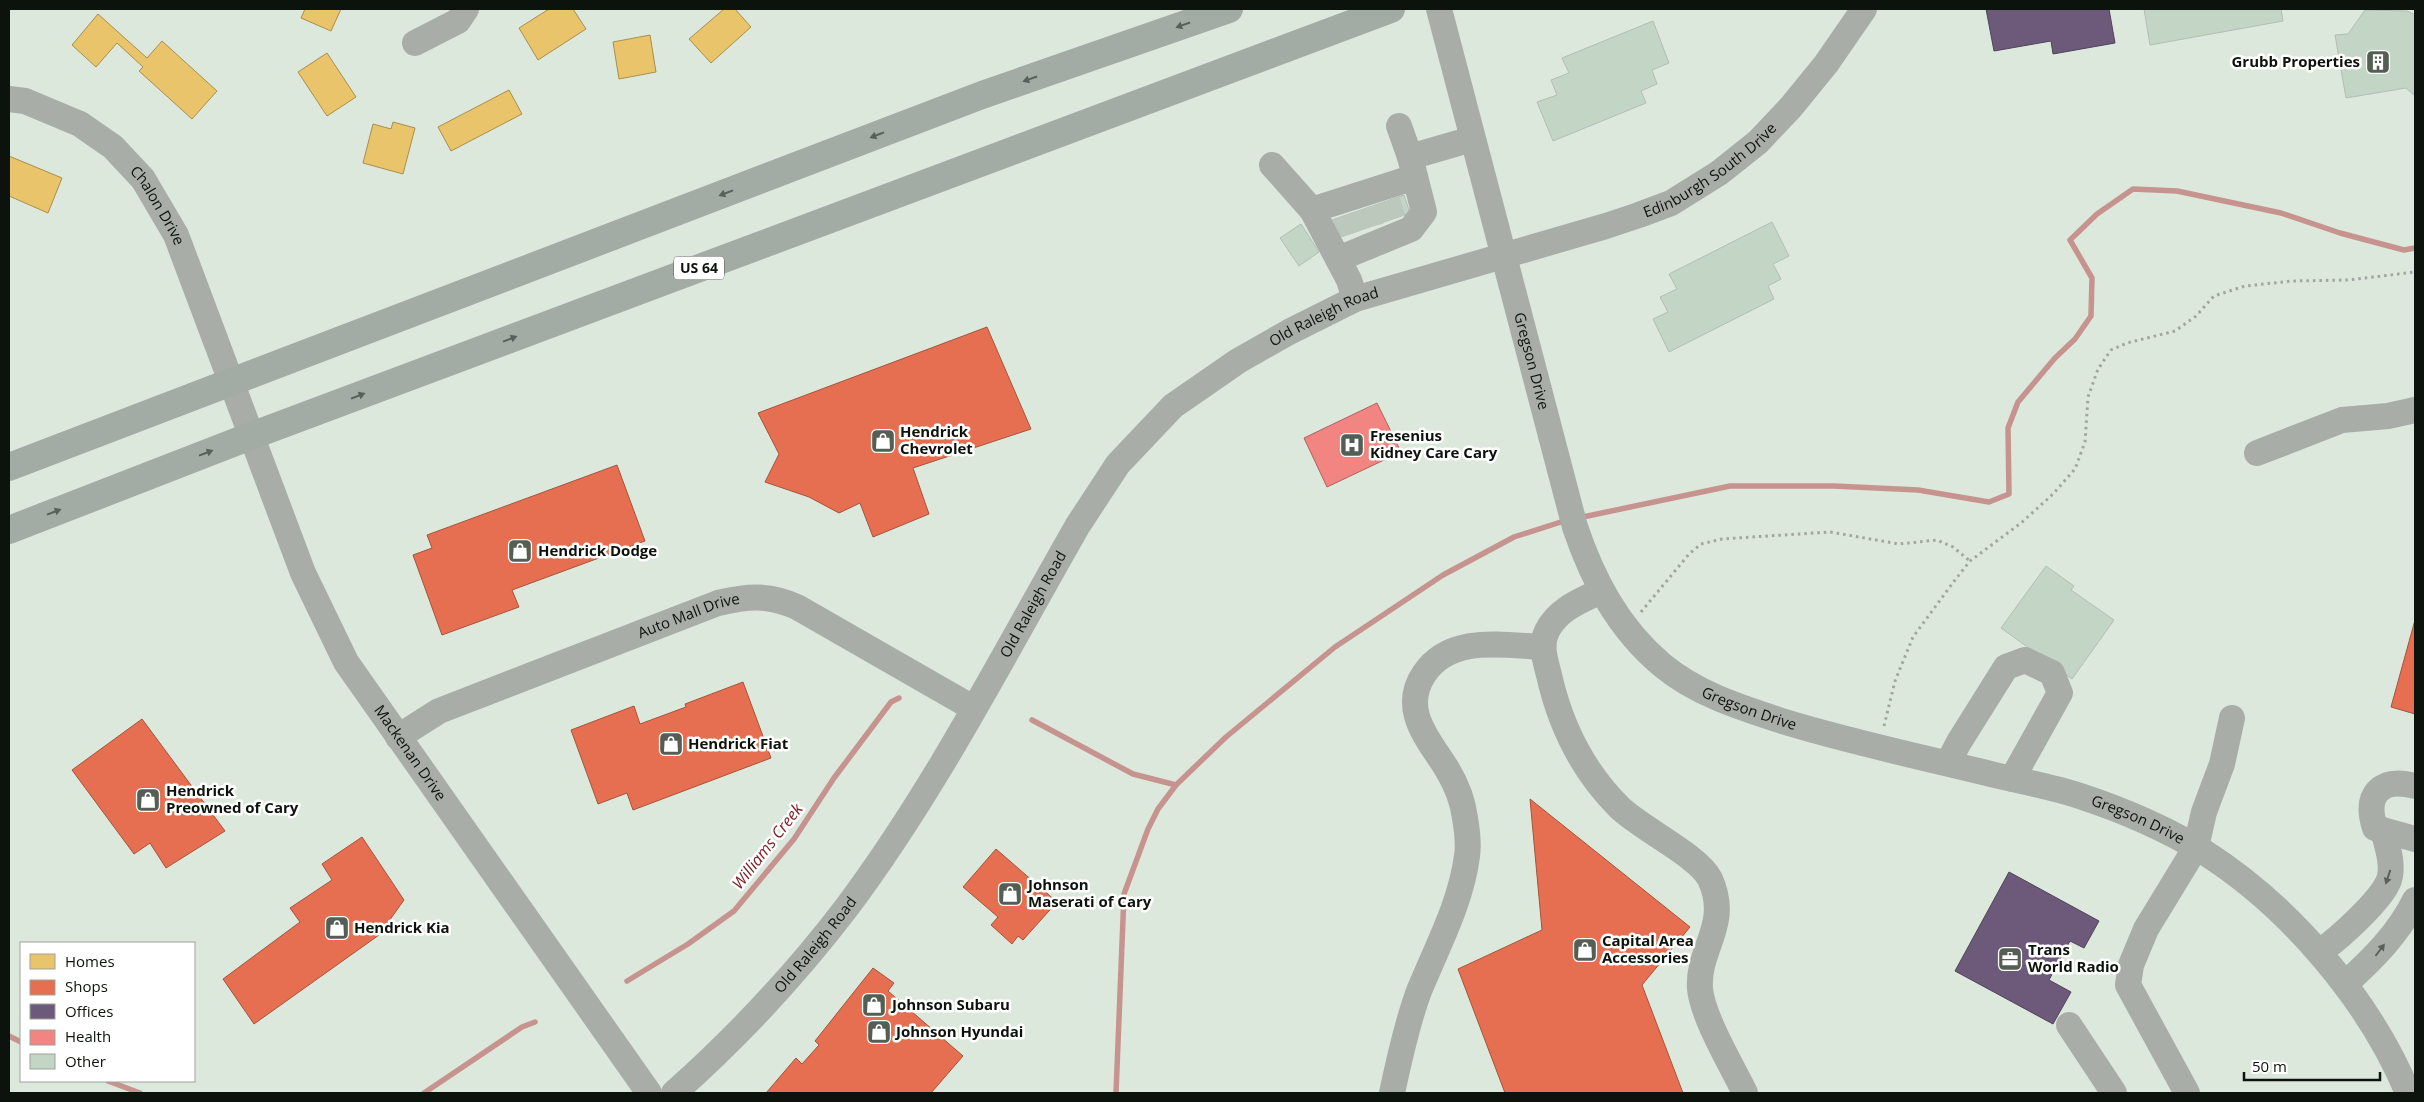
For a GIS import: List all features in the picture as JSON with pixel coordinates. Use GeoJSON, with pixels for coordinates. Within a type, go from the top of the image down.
{"type":"FeatureCollection","features":[{"type":"Feature","properties":{"kind":"highway"},"geometry":{"type":"LineString","coordinates":[[9,467],[232,380],[982,95],[1229,9]]}},
{"type":"Feature","properties":{"kind":"highway","name":"US 64"},"geometry":{"type":"LineString","coordinates":[[9,530],[251,436],[1391,9]]}},
{"type":"Feature","properties":{"kind":"street"},"geometry":{"type":"LineString","coordinates":[[415,43],[458,21],[466,9]]}},
{"type":"Feature","properties":{"kind":"street","name":"Gregson Drive"},"geometry":{"type":"LineString","coordinates":[[1438,9],[1567,496],[1585,557],[1601,591],[1630,632],[1662,665],[1724,703],[1813,730],[2076,795],[2161,829],[2196,847],[2266,899],[2320,952],[2364,1011],[2408,1093]]}},
{"type":"Feature","properties":{"kind":"street","name":"Edinburgh South Drive"},"geometry":{"type":"LineString","coordinates":[[1504,256],[1606,226],[1671,203],[1719,173],[1758,142],[1791,108],[1826,64],[1864,9]]}},
{"type":"Feature","properties":{"kind":"street","name":"Chalon Drive"},"geometry":{"type":"LineString","coordinates":[[9,99],[25,101],[80,124],[113,147],[143,179],[176,235],[232,380]]}},
{"type":"Feature","properties":{"kind":"street"},"geometry":{"type":"LineString","coordinates":[[1272,165],[1312,210],[1366,222],[1411,229],[1424,212],[1413,167],[1399,126]]}},
{"type":"Feature","properties":{"kind":"street"},"geometry":{"type":"LineString","coordinates":[[1355,300],[1349,280],[1366,222],[1413,167],[1472,139]]}},
{"type":"Feature","properties":{"kind":"street"},"geometry":{"type":"LineString","coordinates":[[1312,210],[1366,222]]}},
{"type":"Feature","properties":{"kind":"street","name":"Old Raleigh Road"},"geometry":{"type":"LineString","coordinates":[[674,1093],[716,1056],[771,998],[846,908],[912,813],[1078,525],[1103,485],[1133,446],[1173,406],[1238,361],[1301,326],[1355,300],[1504,256]]}},
{"type":"Feature","properties":{"kind":"street","name":"Mackenan Drive"},"geometry":{"type":"LineString","coordinates":[[232,380],[302,573],[346,662],[649,1093]]}},
{"type":"Feature","properties":{"kind":"street"},"geometry":{"type":"LineString","coordinates":[[2257,453],[2342,420],[2388,416],[2415,410]]}},
{"type":"Feature","properties":{"kind":"street"},"geometry":{"type":"LineString","coordinates":[[1601,591],[1571,605],[1557,616],[1547,631],[1542,647],[1557,706],[1574,748],[1597,782],[1620,808],[1696,861],[1709,877],[1716,894],[1716,929],[1702,964],[1700,988],[1703,1005],[1745,1093]]}},
{"type":"Feature","properties":{"kind":"street","name":"Auto Mall Drive"},"geometry":{"type":"LineString","coordinates":[[398,736],[439,712],[718,603],[746,596],[784,601],[797,607],[973,708]]}},
{"type":"Feature","properties":{"kind":"street"},"geometry":{"type":"LineString","coordinates":[[1392,1093],[1418,993],[1450,918],[1468,854],[1465,816],[1458,790],[1417,721],[1414,705],[1417,689],[1423,675],[1434,662],[1458,647],[1479,645],[1542,647]]}},
{"type":"Feature","properties":{"kind":"street"},"geometry":{"type":"LineString","coordinates":[[1948,763],[2006,667],[2025,660],[2052,673],[2060,693],[2012,779]]}},
{"type":"Feature","properties":{"kind":"street"},"geometry":{"type":"LineString","coordinates":[[2188,1093],[2128,986],[2131,965],[2146,929],[2196,847],[2204,812],[2222,764],[2232,718]]}},
{"type":"Feature","properties":{"kind":"street"},"geometry":{"type":"LineString","coordinates":[[2415,786],[2400,782],[2386,784],[2372,800],[2370,814],[2375,828],[2415,838]]}},
{"type":"Feature","properties":{"kind":"street"},"geometry":{"type":"LineString","coordinates":[[2320,952],[2362,915],[2389,880],[2390,867],[2383,830]]}},
{"type":"Feature","properties":{"kind":"street"},"geometry":{"type":"LineString","coordinates":[[2345,984],[2375,958],[2410,910],[2415,900]]}},
{"type":"Feature","properties":{"kind":"street"},"geometry":{"type":"LineString","coordinates":[[2069,1025],[2114,1093]]}},
{"type":"Feature","properties":{"kind":"path"},"geometry":{"type":"LineString","coordinates":[[1884,727],[1895,681],[1913,637],[1970,561],[2021,523],[2053,494],[2075,469],[2085,442],[2088,397],[2098,369],[2111,350],[2127,343],[2175,331],[2196,316],[2214,296],[2245,286],[2292,281],[2348,280],[2415,272]]}},
{"type":"Feature","properties":{"kind":"path"},"geometry":{"type":"LineString","coordinates":[[1638,616],[1689,554],[1701,544],[1722,539],[1830,532],[1899,544],[1937,540],[1953,547],[1970,561]]}},
{"type":"Feature","properties":{"kind":"building: Homes"},"geometry":{"type":"Polygon","coordinates":[[[305,9],[341,9],[331,31],[301,18],[305,9]]]}},
{"type":"Feature","properties":{"kind":"building: Homes"},"geometry":{"type":"Polygon","coordinates":[[[549,9],[573,9],[586,29],[538,60],[519,28],[549,9]]]}},
{"type":"Feature","properties":{"kind":"building: Homes"},"geometry":{"type":"Polygon","coordinates":[[[724,9],[735,9],[751,27],[711,63],[689,39],[724,9]]]}},
{"type":"Feature","properties":{"kind":"building: Homes"},"geometry":{"type":"Polygon","coordinates":[[[98,14],[147,58],[162,41],[217,91],[192,119],[139,71],[143,67],[117,43],[96,67],[72,45],[98,14]]]}},
{"type":"Feature","properties":{"kind":"building: Homes"},"geometry":{"type":"Polygon","coordinates":[[[650,35],[656,72],[619,79],[613,42],[650,35]]]}},
{"type":"Feature","properties":{"kind":"building: Homes"},"geometry":{"type":"Polygon","coordinates":[[[327,53],[356,97],[327,116],[298,72],[327,53]]]}},
{"type":"Feature","properties":{"kind":"building: Homes"},"geometry":{"type":"Polygon","coordinates":[[[509,90],[522,114],[451,151],[438,127],[509,90]]]}},
{"type":"Feature","properties":{"kind":"building: Homes"},"geometry":{"type":"Polygon","coordinates":[[[393,122],[415,128],[403,174],[363,163],[373,124],[391,129],[393,122]]]}},
{"type":"Feature","properties":{"kind":"building: Homes"},"geometry":{"type":"Polygon","coordinates":[[[9,156],[62,178],[48,213],[9,196],[9,156]]]}},
{"type":"Feature","properties":{"kind":"building: Shops","name":"Hendrick Chevrolet"},"geometry":{"type":"Polygon","coordinates":[[[987,327],[1031,429],[913,468],[929,514],[873,537],[860,503],[839,513],[809,497],[765,482],[779,454],[758,413],[987,327]]]}},
{"type":"Feature","properties":{"kind":"building: Shops","name":"Hendrick Dodge"},"geometry":{"type":"Polygon","coordinates":[[[617,465],[645,541],[512,590],[519,607],[442,635],[413,555],[432,548],[427,535],[617,465]]]}},
{"type":"Feature","properties":{"kind":"building: Shops"},"geometry":{"type":"Polygon","coordinates":[[[2415,620],[2415,714],[2391,707],[2415,620]]]}},
{"type":"Feature","properties":{"kind":"building: Shops","name":"Hendrick Fiat"},"geometry":{"type":"Polygon","coordinates":[[[743,682],[771,758],[633,810],[627,793],[598,804],[571,730],[634,706],[640,724],[686,707],[685,704],[743,682]]]}},
{"type":"Feature","properties":{"kind":"building: Shops","name":"Hendrick Preowned of Cary"},"geometry":{"type":"Polygon","coordinates":[[[142,719],[225,831],[166,868],[150,843],[134,854],[72,770],[142,719]]]}},
{"type":"Feature","properties":{"kind":"building: Shops","name":"Capital Area Accessories"},"geometry":{"type":"Polygon","coordinates":[[[1530,799],[1690,927],[1642,985],[1683,1093],[1505,1093],[1458,969],[1542,930],[1530,799]]]}},
{"type":"Feature","properties":{"kind":"building: Shops","name":"Hendrick Kia"},"geometry":{"type":"Polygon","coordinates":[[[362,837],[404,900],[379,935],[254,1024],[223,979],[300,922],[290,908],[332,880],[322,864],[362,837]]]}},
{"type":"Feature","properties":{"kind":"building: Shops","name":"Johnson Maserati of Cary"},"geometry":{"type":"Polygon","coordinates":[[[996,849],[1057,902],[1023,940],[1018,936],[1012,944],[991,925],[998,917],[963,887],[996,849]]]}},
{"type":"Feature","properties":{"kind":"building: Shops","name":"Johnson Hyundai"},"geometry":{"type":"Polygon","coordinates":[[[873,968],[894,983],[888,991],[963,1056],[931,1093],[766,1093],[796,1058],[802,1064],[819,1045],[815,1041],[873,968]]]}},
{"type":"Feature","properties":{"kind":"building: Offices"},"geometry":{"type":"Polygon","coordinates":[[[1986,9],[2109,9],[2115,43],[2053,54],[2051,41],[1994,51],[1986,9]]]}},
{"type":"Feature","properties":{"kind":"building: Offices","name":"Trans World Radio"},"geometry":{"type":"Polygon","coordinates":[[[2009,872],[2099,921],[2084,948],[2070,941],[2049,980],[2071,992],[2053,1024],[1955,971],[2009,872]]]}},
{"type":"Feature","properties":{"kind":"building: Health","name":"Fresenius Kidney Care Cary"},"geometry":{"type":"Polygon","coordinates":[[[1377,403],[1401,452],[1327,487],[1304,438],[1377,403]]]}},
{"type":"Feature","properties":{"kind":"building: Other"},"geometry":{"type":"Polygon","coordinates":[[[2144,9],[2281,9],[2283,21],[2150,45],[2144,9]]]}},
{"type":"Feature","properties":{"kind":"building: Other","name":"Grubb Properties"},"geometry":{"type":"Polygon","coordinates":[[[2365,10],[2407,11],[2415,15],[2415,96],[2406,88],[2346,98],[2335,35],[2348,34],[2365,10]]]}},
{"type":"Feature","properties":{"kind":"building: Other"},"geometry":{"type":"Polygon","coordinates":[[[1653,21],[1669,63],[1652,70],[1657,84],[1641,91],[1646,103],[1553,141],[1537,102],[1557,95],[1551,80],[1569,73],[1562,58],[1653,21]]]}},
{"type":"Feature","properties":{"kind":"building: Other"},"geometry":{"type":"Polygon","coordinates":[[[1404,195],[1410,213],[1332,240],[1326,222],[1404,195]]]}},
{"type":"Feature","properties":{"kind":"building: Other"},"geometry":{"type":"Polygon","coordinates":[[[1772,222],[1789,256],[1773,264],[1781,279],[1768,286],[1774,299],[1669,352],[1653,319],[1668,312],[1660,297],[1677,289],[1669,274],[1772,222]]]}},
{"type":"Feature","properties":{"kind":"building: Other"},"geometry":{"type":"Polygon","coordinates":[[[1301,224],[1319,252],[1299,266],[1280,238],[1301,224]]]}},
{"type":"Feature","properties":{"kind":"building: Other"},"geometry":{"type":"Polygon","coordinates":[[[2046,566],[2074,586],[2071,590],[2114,620],[2072,679],[2001,628],[2046,566]]]}},
{"type":"Feature","properties":{"kind":"waterway"},"geometry":{"type":"LineString","coordinates":[[1578,518],[1730,486],[1834,486],[1918,490],[1989,502],[2009,494],[2008,428],[2018,402],[2055,358],[2075,339],[2091,316],[2092,278],[2070,240],[2097,214],[2133,189],[2177,191],[2281,213],[2340,233],[2404,250],[2415,248]]}},
{"type":"Feature","properties":{"kind":"waterway"},"geometry":{"type":"LineString","coordinates":[[1116,1093],[1124,894],[1148,829],[1158,809],[1176,785],[1226,737],[1335,647],[1443,575],[1514,537],[1567,520]]}},
{"type":"Feature","properties":{"kind":"waterway","name":"Williams Creek"},"geometry":{"type":"LineString","coordinates":[[627,981],[688,944],[734,911],[794,839],[834,778],[891,702],[899,698]]}},
{"type":"Feature","properties":{"kind":"waterway","name":"Williams Creek"},"geometry":{"type":"LineString","coordinates":[[1032,720],[1133,774],[1176,785]]}},
{"type":"Feature","properties":{"kind":"waterway","name":"Williams Creek"},"geometry":{"type":"LineString","coordinates":[[424,1093],[522,1027],[535,1022]]}},
{"type":"Feature","properties":{"kind":"waterway","name":"Williams Creek"},"geometry":{"type":"LineString","coordinates":[[9,1036],[20,1042]]}},
{"type":"Feature","properties":{"kind":"waterway","name":"Williams Creek"},"geometry":{"type":"LineString","coordinates":[[111,1082],[140,1093]]}},
{"type":"Feature","properties":{"kind":"tunnel"},"geometry":{"type":"LineString","coordinates":[[1387,201],[1393,219]]}},
{"type":"Feature","properties":{"kind":"tunnel"},"geometry":{"type":"LineString","coordinates":[[1366,209],[1371,227]]}},
{"type":"Feature","properties":{"kind":"tunnel"},"geometry":{"type":"LineString","coordinates":[[1342,217],[1348,235]]}},
{"type":"Feature","properties":{"kind":"place","name":"Grubb Properties"},"geometry":{"type":"Point","coordinates":[2378,62]}},
{"type":"Feature","properties":{"kind":"place","name":"Hendrick Chevrolet"},"geometry":{"type":"Point","coordinates":[883,441]}},
{"type":"Feature","properties":{"kind":"place","name":"Fresenius Kidney Care Cary"},"geometry":{"type":"Point","coordinates":[1352,445]}},
{"type":"Feature","properties":{"kind":"place","name":"Hendrick Dodge"},"geometry":{"type":"Point","coordinates":[520,551]}},
{"type":"Feature","properties":{"kind":"place","name":"Hendrick Fiat"},"geometry":{"type":"Point","coordinates":[671,744]}},
{"type":"Feature","properties":{"kind":"place","name":"Hendrick Preowned of Cary"},"geometry":{"type":"Point","coordinates":[148,800]}},
{"type":"Feature","properties":{"kind":"place","name":"Johnson Maserati of Cary"},"geometry":{"type":"Point","coordinates":[1010,894]}},
{"type":"Feature","properties":{"kind":"place","name":"Hendrick Kia"},"geometry":{"type":"Point","coordinates":[337,928]}},
{"type":"Feature","properties":{"kind":"place","name":"Capital Area Accessories"},"geometry":{"type":"Point","coordinates":[1585,950]}},
{"type":"Feature","properties":{"kind":"place","name":"Trans World Radio"},"geometry":{"type":"Point","coordinates":[2010,959]}},
{"type":"Feature","properties":{"kind":"place","name":"Johnson Subaru"},"geometry":{"type":"Point","coordinates":[874,1005]}},
{"type":"Feature","properties":{"kind":"place","name":"Johnson Hyundai"},"geometry":{"type":"Point","coordinates":[879,1032]}}]}
